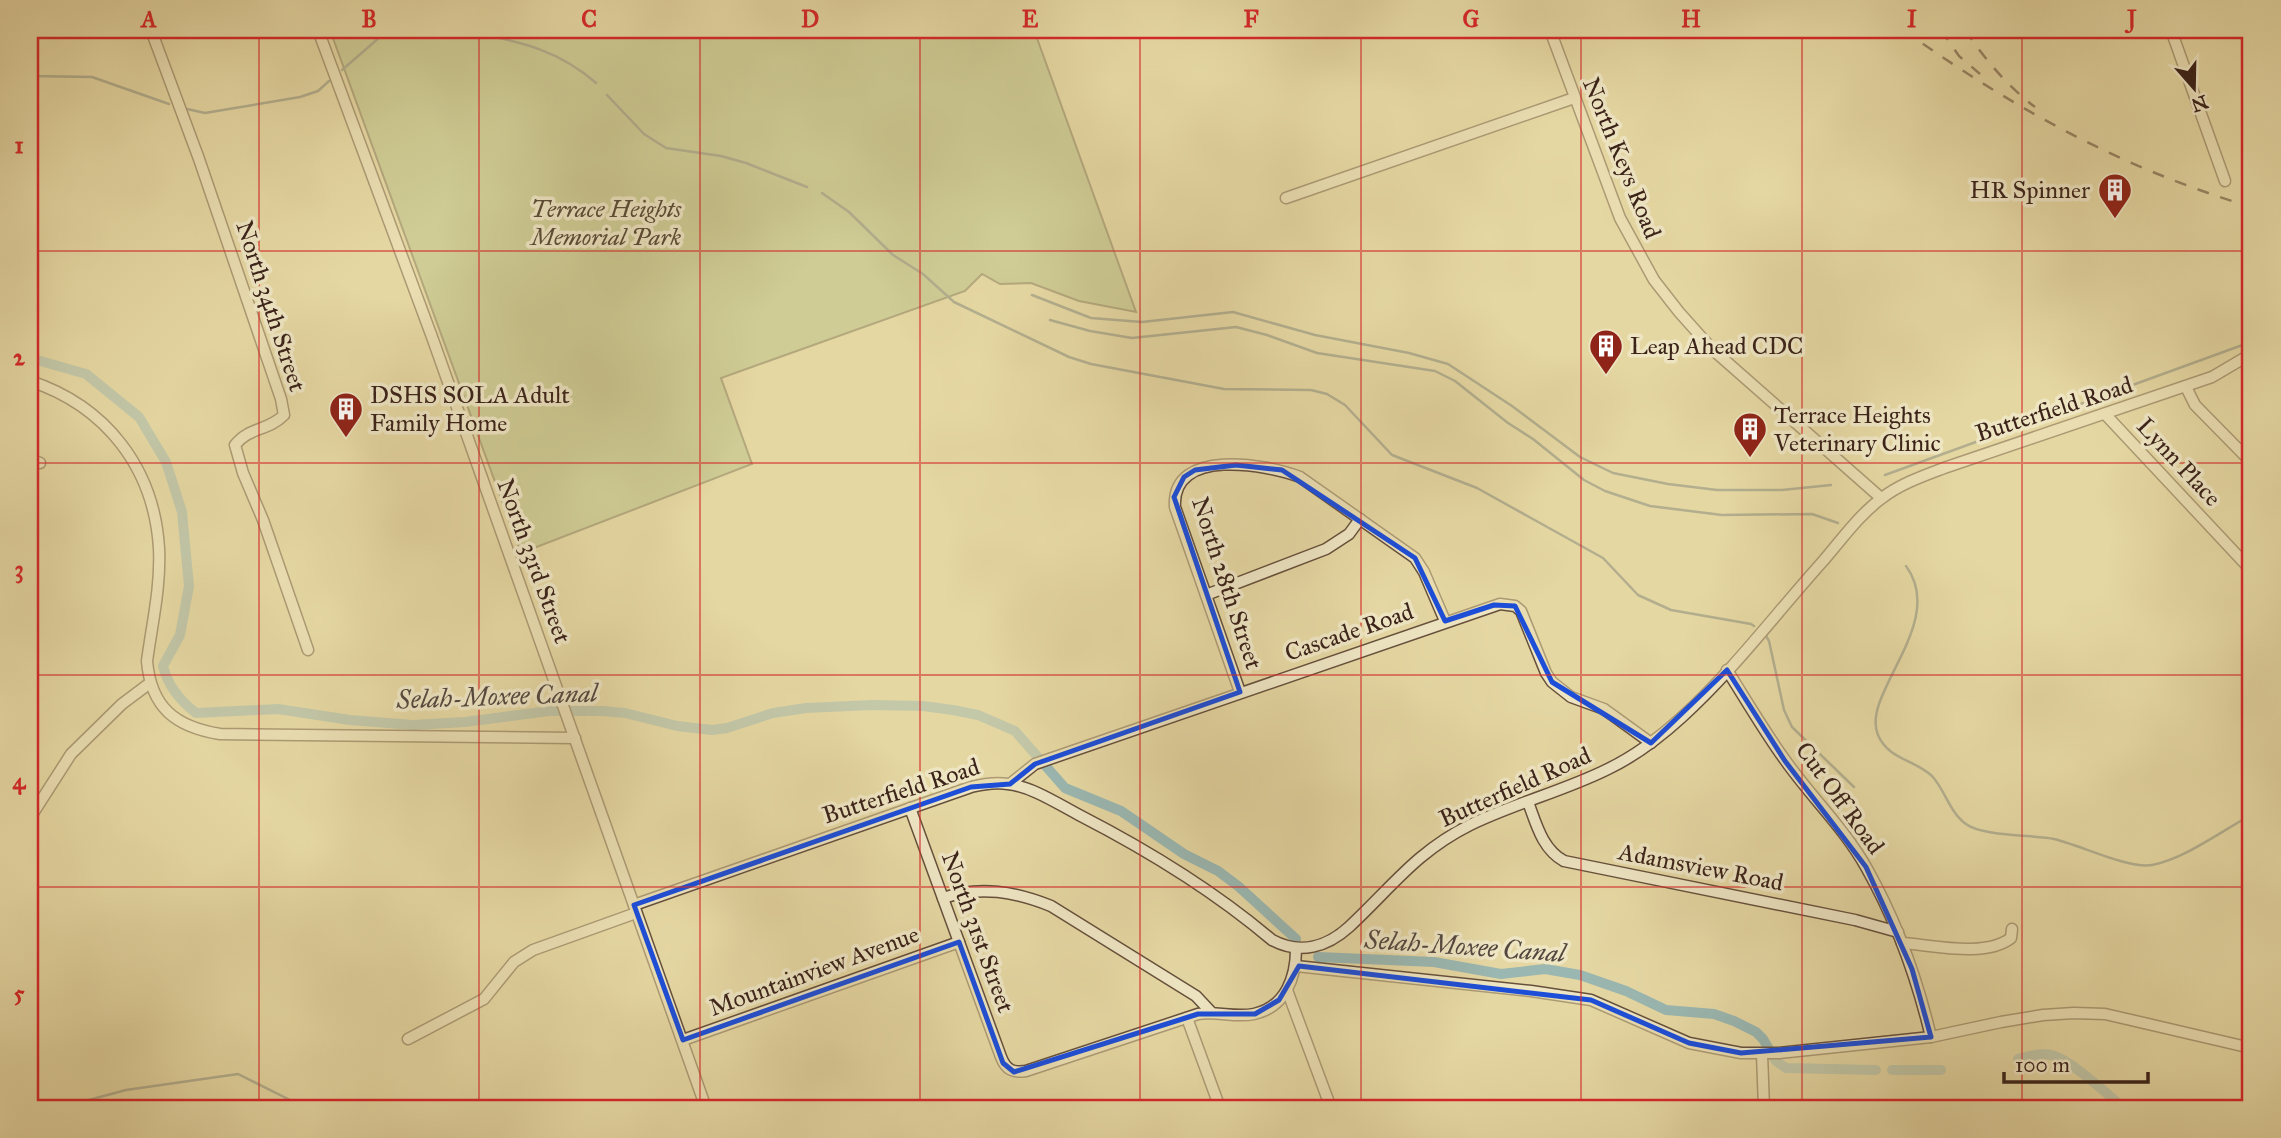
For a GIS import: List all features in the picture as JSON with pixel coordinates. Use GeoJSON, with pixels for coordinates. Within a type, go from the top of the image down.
{"type":"FeatureCollection","features":[{"type":"Feature","properties":{"kind":"street","name":"North 34th Street"},"geometry":{"type":"LineString","coordinates":[[151,30],[199,159],[281,399],[284,415],[275,424],[244,434],[235,445],[308,650]]}},
{"type":"Feature","properties":{"kind":"street","name":"North 33rd Street"},"geometry":{"type":"LineString","coordinates":[[318,30],[437,350],[706,1108]]}},
{"type":"Feature","properties":{"kind":"street","name":"North Keys Road"},"geometry":{"type":"LineString","coordinates":[[1550,30],[1620,218],[1654,280],[1712,349],[1881,498]]}},
{"type":"Feature","properties":{"kind":"street"},"geometry":{"type":"LineString","coordinates":[[2171,30],[2225,181]]}},
{"type":"Feature","properties":{"kind":"street"},"geometry":{"type":"LineString","coordinates":[[1286,198],[1574,98]]}},
{"type":"Feature","properties":{"kind":"street","name":"Butterfield Road"},"geometry":{"type":"LineString","coordinates":[[408,1039],[484,999],[514,962],[533,950],[909,807],[978,785],[1010,784],[1046,797],[1117,834],[1208,889],[1283,946],[1296,949],[1321,946],[1343,932],[1415,861],[1449,837],[1494,814],[1608,769],[1651,743],[1683,716],[1727,670],[1881,498],[1918,478],[1944,468],[2186,387],[2220,373],[2251,354]]}},
{"type":"Feature","properties":{"kind":"street"},"geometry":{"type":"LineString","coordinates":[[30,381],[69,397],[91,411],[123,445],[148,493],[159,548],[159,576],[146,661],[150,683],[159,702],[170,715],[187,726],[220,734],[575,738]]}},
{"type":"Feature","properties":{"kind":"street"},"geometry":{"type":"LineString","coordinates":[[2186,387],[2194,405],[2251,462]]}},
{"type":"Feature","properties":{"kind":"street","name":"Lynn Place"},"geometry":{"type":"LineString","coordinates":[[2105,414],[2251,570]]}},
{"type":"Feature","properties":{"kind":"street"},"geometry":{"type":"LineString","coordinates":[[30,459],[40,463]]}},
{"type":"Feature","properties":{"kind":"street","name":"North 28th Street"},"geometry":{"type":"LineString","coordinates":[[1240,692],[1175,506],[1177,488],[1184,477],[1195,470],[1212,466],[1261,466],[1282,470],[1300,477],[1360,519]]}},
{"type":"Feature","properties":{"kind":"street"},"geometry":{"type":"LineString","coordinates":[[1206,595],[1326,549],[1349,534],[1360,519],[1415,558],[1424,572],[1445,621]]}},
{"type":"Feature","properties":{"kind":"street","name":"Cascade Road"},"geometry":{"type":"LineString","coordinates":[[1010,784],[1035,764],[1494,605],[1516,606],[1525,619],[1552,682],[1571,697],[1604,709],[1651,743]]}},
{"type":"Feature","properties":{"kind":"street","name":"Cut Off Road"},"geometry":{"type":"LineString","coordinates":[[1727,670],[1785,761],[1853,846],[1882,897],[1900,937],[1923,1002],[1931,1037]]}},
{"type":"Feature","properties":{"kind":"street"},"geometry":{"type":"LineString","coordinates":[[30,818],[71,754],[122,704],[150,683]]}},
{"type":"Feature","properties":{"kind":"street","name":"Adamsview Road"},"geometry":{"type":"LineString","coordinates":[[1528,802],[1551,852],[1564,861],[1855,920],[1900,937],[1981,949],[1995,948],[2011,938],[2012,929]]}},
{"type":"Feature","properties":{"kind":"street","name":"North 31st Street"},"geometry":{"type":"LineString","coordinates":[[909,807],[1001,1057],[1009,1070],[1026,1071],[1187,1018]]}},
{"type":"Feature","properties":{"kind":"street"},"geometry":{"type":"LineString","coordinates":[[943,898],[971,891],[987,891],[1028,897],[1051,906],[1196,996],[1212,1012]]}},
{"type":"Feature","properties":{"kind":"street","name":"Mountainview Avenue"},"geometry":{"type":"LineString","coordinates":[[683,1040],[959,942]]}},
{"type":"Feature","properties":{"kind":"street"},"geometry":{"type":"LineString","coordinates":[[1220,1108],[1187,1018],[1212,1012],[1255,1014],[1269,1008],[1287,990],[1294,977],[1296,949]]}},
{"type":"Feature","properties":{"kind":"street"},"geometry":{"type":"LineString","coordinates":[[1296,966],[1591,1000],[1689,1043],[1741,1053],[1769,1054],[1931,1037],[2033,1016],[2074,1013],[2105,1014],[2251,1048]]}},
{"type":"Feature","properties":{"kind":"street"},"geometry":{"type":"LineString","coordinates":[[1287,990],[1331,1108]]}},
{"type":"Feature","properties":{"kind":"street"},"geometry":{"type":"LineString","coordinates":[[1764,1108],[1769,1054]]}},
{"type":"Feature","properties":{"kind":"highlighted area"},"geometry":{"type":"Polygon","coordinates":[[[1236,465],[1282,470],[1415,558],[1445,621],[1494,605],[1515,606],[1552,682],[1651,743],[1727,670],[1785,761],[1866,867],[1912,969],[1931,1037],[1741,1053],[1689,1043],[1591,1000],[1299,966],[1279,1000],[1255,1014],[1198,1014],[1014,1072],[1003,1063],[959,942],[683,1040],[634,905],[971,787],[1010,784],[1035,764],[1240,692],[1174,497],[1184,477],[1195,470],[1236,465]]]}},
{"type":"Feature","properties":{"kind":"green space","name":"Terrace Heights Memorial Park"},"geometry":{"type":"Polygon","coordinates":[[[330,30],[1034,30],[1136,312],[1079,301],[1031,283],[1000,284],[982,274],[965,291],[721,378],[752,464],[521,553],[330,30]]]}},
{"type":"Feature","properties":{"kind":"waterway"},"geometry":{"type":"LineString","coordinates":[[342,70],[388,30]]}},
{"type":"Feature","properties":{"kind":"waterway"},"geometry":{"type":"LineString","coordinates":[[463,30],[517,42],[549,53],[596,83]]}},
{"type":"Feature","properties":{"kind":"waterway"},"geometry":{"type":"LineString","coordinates":[[30,76],[92,77],[169,104]]}},
{"type":"Feature","properties":{"kind":"waterway"},"geometry":{"type":"LineString","coordinates":[[187,109],[205,113],[300,97],[318,91],[329,81]]}},
{"type":"Feature","properties":{"kind":"waterway"},"geometry":{"type":"LineString","coordinates":[[607,95],[644,134],[666,148],[721,156],[807,187]]}},
{"type":"Feature","properties":{"kind":"waterway"},"geometry":{"type":"LineString","coordinates":[[822,193],[849,212],[893,255],[923,274],[954,302],[1069,357],[1091,364],[1224,389],[1311,390],[1327,394],[1345,405],[1392,455],[1477,488],[1603,558],[1638,595],[1671,610],[1754,626]]}},
{"type":"Feature","properties":{"kind":"waterway"},"geometry":{"type":"LineString","coordinates":[[1032,295],[1091,318],[1142,322],[1233,312],[1315,335],[1409,353],[1448,364],[1512,406],[1580,457],[1613,473],[1717,490],[1782,490],[1831,485]]}},
{"type":"Feature","properties":{"kind":"waterway"},"geometry":{"type":"LineString","coordinates":[[1050,320],[1090,331],[1132,338],[1236,327],[1317,353],[1435,371],[1455,381],[1584,480],[1605,491],[1650,506],[1722,515],[1812,514],[1838,523]]}},
{"type":"Feature","properties":{"kind":"waterway"},"geometry":{"type":"LineString","coordinates":[[1885,475],[2248,343]]}},
{"type":"Feature","properties":{"kind":"waterway","name":"Selah-Moxee Canal"},"geometry":{"type":"LineString","coordinates":[[30,358],[86,374],[139,417],[166,462],[182,512],[189,586],[180,635],[163,666],[175,692],[196,713],[278,709],[350,720],[413,725],[465,722],[549,711],[602,711],[712,730],[727,728],[773,713],[806,708],[923,706],[978,715],[1015,731],[1065,788],[1121,811],[1184,854],[1218,871],[1296,939]]}},
{"type":"Feature","properties":{"kind":"waterway"},"geometry":{"type":"LineString","coordinates":[[1906,566],[1916,588],[1917,611],[1911,634],[1881,699],[1876,718],[1878,735],[1888,749],[1932,776],[1956,814],[1966,824],[1983,831],[2054,839],[2117,860],[2152,865],[2190,851],[2251,815]]}},
{"type":"Feature","properties":{"kind":"waterway"},"geometry":{"type":"LineString","coordinates":[[1766,636],[1784,710],[1792,727],[1854,787]]}},
{"type":"Feature","properties":{"kind":"waterway","name":"Selah-Moxee Canal"},"geometry":{"type":"LineString","coordinates":[[1318,957],[1434,962],[1501,974],[1545,969],[1580,975],[1626,991],[1666,1010],[1714,1014],[1734,1021],[1756,1032],[1776,1061],[1786,1068],[1876,1070]]}},
{"type":"Feature","properties":{"kind":"waterway","name":"Selah-Moxee Canal"},"geometry":{"type":"LineString","coordinates":[[2018,1059],[2043,1054],[2059,1058],[2124,1108]]}},
{"type":"Feature","properties":{"kind":"waterway","name":"Selah-Moxee Canal"},"geometry":{"type":"LineString","coordinates":[[1892,1070],[1941,1070]]}},
{"type":"Feature","properties":{"kind":"waterway"},"geometry":{"type":"LineString","coordinates":[[59,1108],[126,1090],[238,1074],[296,1103],[300,1108]]}},
{"type":"Feature","properties":{"kind":"railway"},"geometry":{"type":"LineString","coordinates":[[1903,30],[1986,85],[2070,133],[2157,174],[2251,207]]}},
{"type":"Feature","properties":{"kind":"railway"},"geometry":{"type":"LineString","coordinates":[[1941,30],[1959,56],[1980,74]]}},
{"type":"Feature","properties":{"kind":"railway"},"geometry":{"type":"LineString","coordinates":[[1965,30],[1997,71],[2035,107]]}},
{"type":"Feature","properties":{"kind":"place","name":"HR Spinner"},"geometry":{"type":"Point","coordinates":[2115,220]}},
{"type":"Feature","properties":{"kind":"place","name":"Leap Ahead CDC"},"geometry":{"type":"Point","coordinates":[1606,376]}},
{"type":"Feature","properties":{"kind":"place","name":"DSHS SOLA Adult Family Home"},"geometry":{"type":"Point","coordinates":[346,439]}},
{"type":"Feature","properties":{"kind":"place","name":"Terrace Heights Veterinary Clinic"},"geometry":{"type":"Point","coordinates":[1750,459]}}]}
